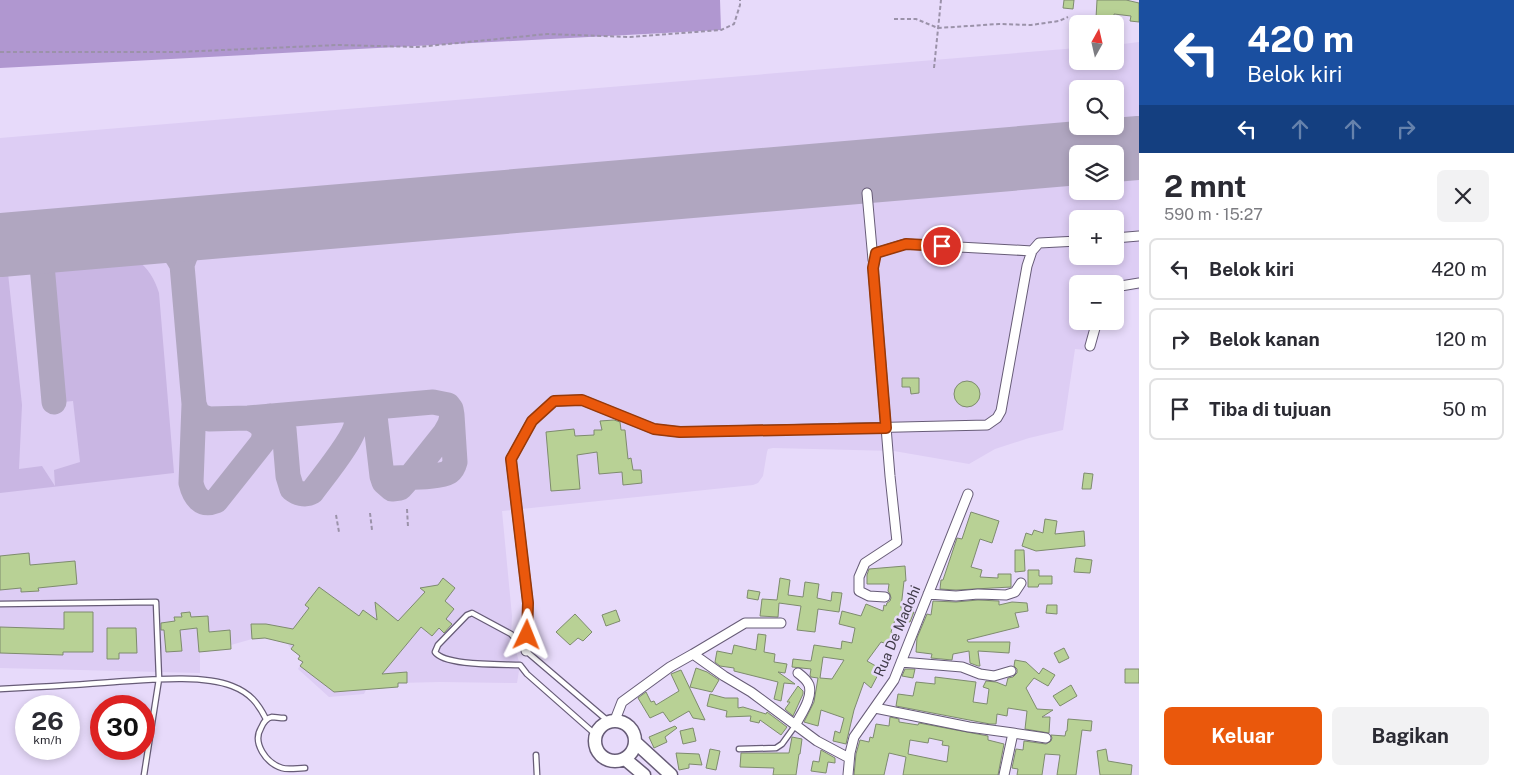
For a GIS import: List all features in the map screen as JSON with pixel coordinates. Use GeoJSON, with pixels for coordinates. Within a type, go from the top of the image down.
{"type":"FeatureCollection","features":[{"type":"Feature","properties":{"kind":"street"},"geometry":{"type":"LineString","coordinates":[[867,193],[897,542],[865,563],[859,577],[859,591],[869,596],[885,597]]}},
{"type":"Feature","properties":{"kind":"street"},"geometry":{"type":"LineString","coordinates":[[1124,237],[1139,236]]}},
{"type":"Feature","properties":{"kind":"street"},"geometry":{"type":"LineString","coordinates":[[526,651],[528,603],[511,459],[532,421],[554,401],[582,400],[654,429],[680,432],[987,425],[997,418],[1001,411],[1027,266],[1032,252],[1038,243],[1069,241]]}},
{"type":"Feature","properties":{"kind":"street"},"geometry":{"type":"LineString","coordinates":[[873,268],[876,253],[906,244],[1032,252]]}},
{"type":"Feature","properties":{"kind":"street"},"geometry":{"type":"LineString","coordinates":[[1124,286],[1139,283]]}},
{"type":"Feature","properties":{"kind":"street"},"geometry":{"type":"LineString","coordinates":[[1090,346],[1094,330]]}},
{"type":"Feature","properties":{"kind":"street","name":"Rua De Madohi"},"geometry":{"type":"LineString","coordinates":[[848,775],[849,758],[854,737],[894,680],[968,494]]}},
{"type":"Feature","properties":{"kind":"street"},"geometry":{"type":"LineString","coordinates":[[928,594],[956,596],[978,594],[1006,595],[1016,592],[1021,583]]}},
{"type":"Feature","properties":{"kind":"street"},"geometry":{"type":"LineString","coordinates":[[612,721],[627,725],[634,736],[635,742],[633,749],[625,759],[617,761],[608,760],[601,756],[596,750],[594,742],[598,729],[612,721],[622,702],[670,667],[745,623],[780,622]]}},
{"type":"Feature","properties":{"kind":"street"},"geometry":{"type":"LineString","coordinates":[[693,654],[751,692],[818,741],[849,758]]}},
{"type":"Feature","properties":{"kind":"street"},"geometry":{"type":"LineString","coordinates":[[901,662],[962,667],[980,674],[994,676],[1012,671]]}},
{"type":"Feature","properties":{"kind":"street"},"geometry":{"type":"LineString","coordinates":[[796,724],[808,700],[809,693],[809,685],[798,673]]}},
{"type":"Feature","properties":{"kind":"street"},"geometry":{"type":"LineString","coordinates":[[875,708],[969,727],[1046,738]]}},
{"type":"Feature","properties":{"kind":"street"},"geometry":{"type":"LineString","coordinates":[[1004,775],[1013,733]]}},
{"type":"Feature","properties":{"kind":"street"},"geometry":{"type":"LineString","coordinates":[[635,742],[671,775]]}},
{"type":"Feature","properties":{"kind":"street"},"geometry":{"type":"LineString","coordinates":[[625,759],[644,775]]}},
{"type":"Feature","properties":{"kind":"lane"},"geometry":{"type":"LineString","coordinates":[[0,604],[156,602],[159,679],[144,775]]}},
{"type":"Feature","properties":{"kind":"lane"},"geometry":{"type":"LineString","coordinates":[[595,734],[527,674],[520,665],[454,662],[438,657],[435,652],[438,645],[467,615],[472,613],[512,634],[526,651],[612,721]]}},
{"type":"Feature","properties":{"kind":"lane"},"geometry":{"type":"LineString","coordinates":[[0,690],[159,679],[213,680],[232,686],[250,696],[260,706],[266,719]]}},
{"type":"Feature","properties":{"kind":"lane"},"geometry":{"type":"LineString","coordinates":[[284,718],[272,717],[266,719],[258,733],[258,741],[262,752],[270,763],[283,769],[305,768]]}},
{"type":"Feature","properties":{"kind":"lane"},"geometry":{"type":"LineString","coordinates":[[739,749],[776,748],[782,744],[796,724]]}},
{"type":"Feature","properties":{"kind":"lane"},"geometry":{"type":"LineString","coordinates":[[536,755],[537,775]]}},
{"type":"Feature","properties":{"kind":"path"},"geometry":{"type":"LineString","coordinates":[[0,52],[178,52],[338,45],[418,47],[547,34],[630,36],[696,32],[721,30],[734,24],[740,0]]}},
{"type":"Feature","properties":{"kind":"path"},"geometry":{"type":"LineString","coordinates":[[934,68],[941,0]]}},
{"type":"Feature","properties":{"kind":"path"},"geometry":{"type":"LineString","coordinates":[[894,19],[916,19],[938,28],[999,24],[1031,25],[1059,21],[1068,17]]}},
{"type":"Feature","properties":{"kind":"path"},"geometry":{"type":"LineString","coordinates":[[407,509],[408,527]]}},
{"type":"Feature","properties":{"kind":"path"},"geometry":{"type":"LineString","coordinates":[[370,513],[372,530]]}},
{"type":"Feature","properties":{"kind":"path"},"geometry":{"type":"LineString","coordinates":[[336,515],[339,532]]}},
{"type":"Feature","properties":{"kind":"shaded area"},"geometry":{"type":"Polygon","coordinates":[[[0,0],[720,0],[721,30],[0,68],[0,0]]]}},
{"type":"Feature","properties":{"kind":"shaded area"},"geometry":{"type":"Polygon","coordinates":[[[1139,42],[1139,290],[1124,291],[1124,275],[1069,275],[1069,330],[1093,330],[1087,350],[1075,349],[1063,430],[995,449],[969,464],[894,451],[773,448],[768,449],[763,476],[758,483],[753,485],[502,511],[512,616],[511,634],[520,665],[517,683],[398,683],[398,687],[366,690],[364,694],[329,697],[298,669],[302,662],[287,643],[265,638],[252,639],[231,645],[231,649],[200,652],[200,673],[0,668],[0,138],[1069,49],[1069,70],[1124,70],[1124,44],[1139,42]]]}},
{"type":"Feature","properties":{"kind":"shaded area"},"geometry":{"type":"Polygon","coordinates":[[[119,256],[135,260],[144,266],[153,278],[159,293],[174,473],[0,493],[0,274],[8,273],[22,405],[19,469],[42,466],[55,486],[54,470],[80,462],[73,401],[63,402],[53,266],[119,256]]]}},
{"type":"Feature","properties":{"kind":"building"},"geometry":{"type":"Polygon","coordinates":[[[1064,0],[1074,0],[1073,9],[1063,8],[1064,0]]]}},
{"type":"Feature","properties":{"kind":"building"},"geometry":{"type":"Polygon","coordinates":[[[1097,0],[1126,0],[1139,3],[1139,22],[1130,21],[1131,16],[1114,14],[1096,15],[1097,0]]]}},
{"type":"Feature","properties":{"kind":"building"},"geometry":{"type":"Polygon","coordinates":[[[902,378],[919,378],[919,393],[911,394],[910,387],[902,387],[902,378]]]}},
{"type":"Feature","properties":{"kind":"building"},"geometry":{"type":"Polygon","coordinates":[[[967,381],[976,385],[980,394],[976,403],[967,407],[958,403],[954,394],[958,385],[967,381]]]}},
{"type":"Feature","properties":{"kind":"building"},"geometry":{"type":"Polygon","coordinates":[[[614,420],[620,422],[621,430],[625,430],[628,459],[631,458],[633,470],[641,470],[642,483],[623,485],[622,472],[599,474],[597,452],[577,455],[580,489],[551,491],[546,432],[574,429],[575,436],[594,435],[594,430],[602,430],[600,421],[614,420]]]}},
{"type":"Feature","properties":{"kind":"building"},"geometry":{"type":"Polygon","coordinates":[[[1084,473],[1093,474],[1091,489],[1082,489],[1084,473]]]}},
{"type":"Feature","properties":{"kind":"building"},"geometry":{"type":"Polygon","coordinates":[[[971,512],[999,521],[992,543],[980,539],[971,567],[982,570],[980,577],[998,578],[998,574],[1011,574],[1011,587],[940,589],[941,580],[943,580],[957,538],[962,539],[971,512]]]}},
{"type":"Feature","properties":{"kind":"building"},"geometry":{"type":"Polygon","coordinates":[[[1045,519],[1057,521],[1055,534],[1084,531],[1085,546],[1036,551],[1022,546],[1026,533],[1032,535],[1034,530],[1043,533],[1045,519]]]}},
{"type":"Feature","properties":{"kind":"building"},"geometry":{"type":"Polygon","coordinates":[[[1015,550],[1024,550],[1025,571],[1015,572],[1015,550]]]}},
{"type":"Feature","properties":{"kind":"building"},"geometry":{"type":"Polygon","coordinates":[[[29,553],[30,565],[75,561],[77,584],[38,588],[39,591],[21,592],[21,588],[0,590],[0,556],[29,553]]]}},
{"type":"Feature","properties":{"kind":"building"},"geometry":{"type":"Polygon","coordinates":[[[1076,558],[1092,560],[1090,573],[1074,572],[1076,558]]]}},
{"type":"Feature","properties":{"kind":"building"},"geometry":{"type":"Polygon","coordinates":[[[905,566],[906,581],[904,581],[901,608],[914,612],[910,622],[895,620],[891,632],[895,634],[890,645],[881,642],[867,661],[881,669],[871,688],[864,682],[854,710],[846,744],[833,741],[835,731],[840,733],[844,718],[821,710],[818,726],[804,722],[814,702],[818,678],[811,677],[811,669],[792,667],[793,659],[811,661],[814,645],[841,649],[842,641],[852,643],[855,628],[839,624],[842,611],[861,616],[866,604],[883,611],[884,605],[886,606],[891,598],[888,591],[889,584],[867,584],[869,569],[905,566]],[[823,657],[820,678],[832,679],[844,660],[823,657]]]}},
{"type":"Feature","properties":{"kind":"building"},"geometry":{"type":"Polygon","coordinates":[[[1028,570],[1039,570],[1039,576],[1052,576],[1052,584],[1039,584],[1038,587],[1028,587],[1028,570]]]}},
{"type":"Feature","properties":{"kind":"building"},"geometry":{"type":"Polygon","coordinates":[[[443,578],[455,588],[445,601],[454,609],[446,619],[452,624],[444,633],[439,628],[432,636],[421,627],[382,674],[407,672],[407,683],[398,683],[398,687],[334,692],[300,666],[303,662],[298,659],[300,656],[291,649],[294,645],[265,638],[252,639],[251,624],[266,624],[293,629],[309,608],[305,605],[319,587],[359,616],[363,610],[377,620],[375,602],[398,621],[425,592],[420,588],[438,585],[443,578]]]}},
{"type":"Feature","properties":{"kind":"building"},"geometry":{"type":"Polygon","coordinates":[[[780,578],[790,580],[788,595],[803,597],[805,582],[819,584],[817,598],[831,601],[832,592],[842,593],[839,612],[818,609],[815,632],[797,630],[801,606],[779,603],[778,617],[760,616],[762,599],[777,600],[780,578]]]}},
{"type":"Feature","properties":{"kind":"building"},"geometry":{"type":"Polygon","coordinates":[[[748,590],[760,592],[758,600],[747,598],[748,590]]]}},
{"type":"Feature","properties":{"kind":"building"},"geometry":{"type":"Polygon","coordinates":[[[933,601],[956,602],[999,601],[999,605],[1012,602],[1027,603],[1028,611],[1015,613],[1019,627],[967,640],[968,642],[1010,642],[1009,653],[978,651],[980,666],[978,666],[970,663],[969,651],[953,654],[952,660],[931,658],[932,654],[916,652],[917,638],[927,614],[931,615],[933,601]]]}},
{"type":"Feature","properties":{"kind":"building"},"geometry":{"type":"Polygon","coordinates":[[[1047,605],[1057,605],[1057,614],[1046,613],[1047,605]]]}},
{"type":"Feature","properties":{"kind":"building"},"geometry":{"type":"Polygon","coordinates":[[[616,610],[620,621],[606,626],[602,615],[616,610]]]}},
{"type":"Feature","properties":{"kind":"building"},"geometry":{"type":"Polygon","coordinates":[[[64,612],[93,612],[93,652],[63,652],[63,655],[0,653],[0,627],[64,629],[64,612]]]}},
{"type":"Feature","properties":{"kind":"building"},"geometry":{"type":"Polygon","coordinates":[[[190,612],[191,617],[208,616],[209,632],[230,630],[231,649],[199,652],[197,628],[180,630],[182,651],[166,652],[164,630],[161,630],[161,623],[175,621],[174,617],[182,617],[181,613],[190,612]]]}},
{"type":"Feature","properties":{"kind":"building"},"geometry":{"type":"Polygon","coordinates":[[[575,614],[592,632],[583,641],[578,638],[570,645],[556,632],[575,614]]]}},
{"type":"Feature","properties":{"kind":"building"},"geometry":{"type":"Polygon","coordinates":[[[107,628],[136,628],[137,653],[119,653],[119,659],[107,659],[107,628]]]}},
{"type":"Feature","properties":{"kind":"building"},"geometry":{"type":"Polygon","coordinates":[[[758,634],[766,635],[764,652],[775,654],[774,662],[787,664],[785,673],[778,672],[795,684],[784,683],[781,701],[774,699],[778,682],[734,671],[734,668],[720,666],[715,662],[717,651],[732,654],[734,645],[756,650],[758,634]]]}},
{"type":"Feature","properties":{"kind":"building"},"geometry":{"type":"Polygon","coordinates":[[[1064,648],[1069,658],[1059,663],[1054,653],[1064,648]]]}},
{"type":"Feature","properties":{"kind":"building"},"geometry":{"type":"Polygon","coordinates":[[[1015,660],[1026,662],[1039,674],[1043,668],[1055,675],[1048,686],[1034,678],[1026,688],[1037,709],[1053,710],[1042,717],[1050,717],[1049,733],[1025,729],[1027,711],[1008,708],[1007,716],[997,714],[996,724],[990,724],[896,706],[898,694],[913,696],[916,682],[935,684],[935,677],[976,682],[973,702],[987,704],[989,689],[983,687],[986,681],[1006,686],[1008,678],[1013,677],[1017,673],[1017,669],[1014,666],[1015,660]]]}},
{"type":"Feature","properties":{"kind":"building"},"geometry":{"type":"Polygon","coordinates":[[[696,668],[707,672],[719,680],[712,692],[690,687],[696,668]]]}},
{"type":"Feature","properties":{"kind":"building"},"geometry":{"type":"Polygon","coordinates":[[[905,669],[915,669],[913,678],[902,676],[905,669]]]}},
{"type":"Feature","properties":{"kind":"building"},"geometry":{"type":"Polygon","coordinates":[[[1125,669],[1139,669],[1139,683],[1125,683],[1125,669]]]}},
{"type":"Feature","properties":{"kind":"building"},"geometry":{"type":"Polygon","coordinates":[[[681,670],[705,720],[693,718],[689,711],[670,722],[663,712],[650,718],[638,698],[646,692],[651,702],[654,701],[656,705],[679,691],[671,674],[681,670]]]}},
{"type":"Feature","properties":{"kind":"building"},"geometry":{"type":"Polygon","coordinates":[[[1071,685],[1077,696],[1060,706],[1053,696],[1071,685]]]}},
{"type":"Feature","properties":{"kind":"building"},"geometry":{"type":"Polygon","coordinates":[[[798,686],[803,691],[803,694],[793,716],[785,709],[790,702],[787,702],[798,686]]]}},
{"type":"Feature","properties":{"kind":"building"},"geometry":{"type":"Polygon","coordinates":[[[710,694],[725,698],[738,698],[738,708],[743,707],[766,714],[767,712],[787,727],[781,735],[760,720],[759,723],[750,721],[751,716],[726,717],[727,711],[707,706],[710,694]]]}},
{"type":"Feature","properties":{"kind":"building"},"geometry":{"type":"Polygon","coordinates":[[[890,717],[899,719],[899,722],[918,725],[919,723],[988,736],[988,740],[1004,744],[998,775],[903,775],[906,757],[889,753],[884,775],[854,775],[856,754],[860,740],[869,742],[870,737],[873,738],[876,724],[889,726],[890,717]],[[929,738],[928,743],[910,740],[908,754],[947,762],[949,746],[942,745],[943,741],[929,738]]]}},
{"type":"Feature","properties":{"kind":"building"},"geometry":{"type":"Polygon","coordinates":[[[1068,719],[1092,721],[1091,731],[1082,730],[1076,775],[1057,775],[1060,755],[1045,754],[1042,775],[1017,775],[1018,769],[1012,768],[1016,749],[1023,750],[1024,741],[1046,744],[1051,741],[1051,735],[1065,736],[1068,719]]]}},
{"type":"Feature","properties":{"kind":"building"},"geometry":{"type":"Polygon","coordinates":[[[675,726],[677,728],[665,737],[667,742],[654,748],[649,737],[675,726]]]}},
{"type":"Feature","properties":{"kind":"building"},"geometry":{"type":"Polygon","coordinates":[[[693,728],[696,741],[683,744],[680,731],[693,728]]]}},
{"type":"Feature","properties":{"kind":"building"},"geometry":{"type":"Polygon","coordinates":[[[792,737],[802,739],[796,775],[773,775],[774,768],[740,767],[741,753],[789,753],[792,737]]]}},
{"type":"Feature","properties":{"kind":"building"},"geometry":{"type":"Polygon","coordinates":[[[710,749],[720,751],[716,770],[706,768],[710,749]]]}},
{"type":"Feature","properties":{"kind":"building"},"geometry":{"type":"Polygon","coordinates":[[[1106,749],[1108,761],[1132,765],[1131,775],[1100,775],[1097,751],[1106,749]]]}},
{"type":"Feature","properties":{"kind":"building"},"geometry":{"type":"Polygon","coordinates":[[[821,750],[835,758],[835,763],[828,762],[826,773],[811,771],[813,761],[819,762],[821,750]]]}},
{"type":"Feature","properties":{"kind":"building"},"geometry":{"type":"Polygon","coordinates":[[[676,753],[699,754],[702,765],[689,764],[689,768],[679,770],[676,753]]]}},
{"type":"Feature","properties":{"kind":"taxiway"},"geometry":{"type":"LineString","coordinates":[[219,226],[199,236],[191,244],[182,265],[194,404],[191,483],[196,496],[202,501],[206,503],[216,501],[262,443],[264,438],[262,427],[248,418]]}},
{"type":"Feature","properties":{"kind":"taxiway"},"geometry":{"type":"LineString","coordinates":[[139,233],[165,243],[174,252],[182,265]]}},
{"type":"Feature","properties":{"kind":"taxiway"},"geometry":{"type":"LineString","coordinates":[[40,242],[54,402]]}},
{"type":"Feature","properties":{"kind":"taxiway"},"geometry":{"type":"LineString","coordinates":[[194,404],[198,415],[209,419],[248,418],[433,402],[448,405],[452,415],[455,462],[452,469],[449,472],[438,475],[393,478]]}},
{"type":"Feature","properties":{"kind":"taxiway"},"geometry":{"type":"LineString","coordinates":[[364,408],[375,416],[382,476],[384,482],[392,489],[400,488],[410,477],[445,433],[452,416]]}},
{"type":"Feature","properties":{"kind":"taxiway"},"geometry":{"type":"LineString","coordinates":[[270,416],[280,422],[284,429],[288,476],[292,489],[299,493],[307,494],[312,492],[352,434],[356,425],[356,418],[348,410]]}},
{"type":"Feature","properties":{"kind":"runway"},"geometry":{"type":"LineString","coordinates":[[0,245],[1139,148]]}},
{"type":"Feature","properties":{"kind":"route"},"geometry":{"type":"LineString","coordinates":[[527,635],[528,603],[511,459],[532,421],[554,401],[582,400],[654,429],[680,432],[886,428],[873,268],[876,253],[906,244],[942,246]]}}]}
